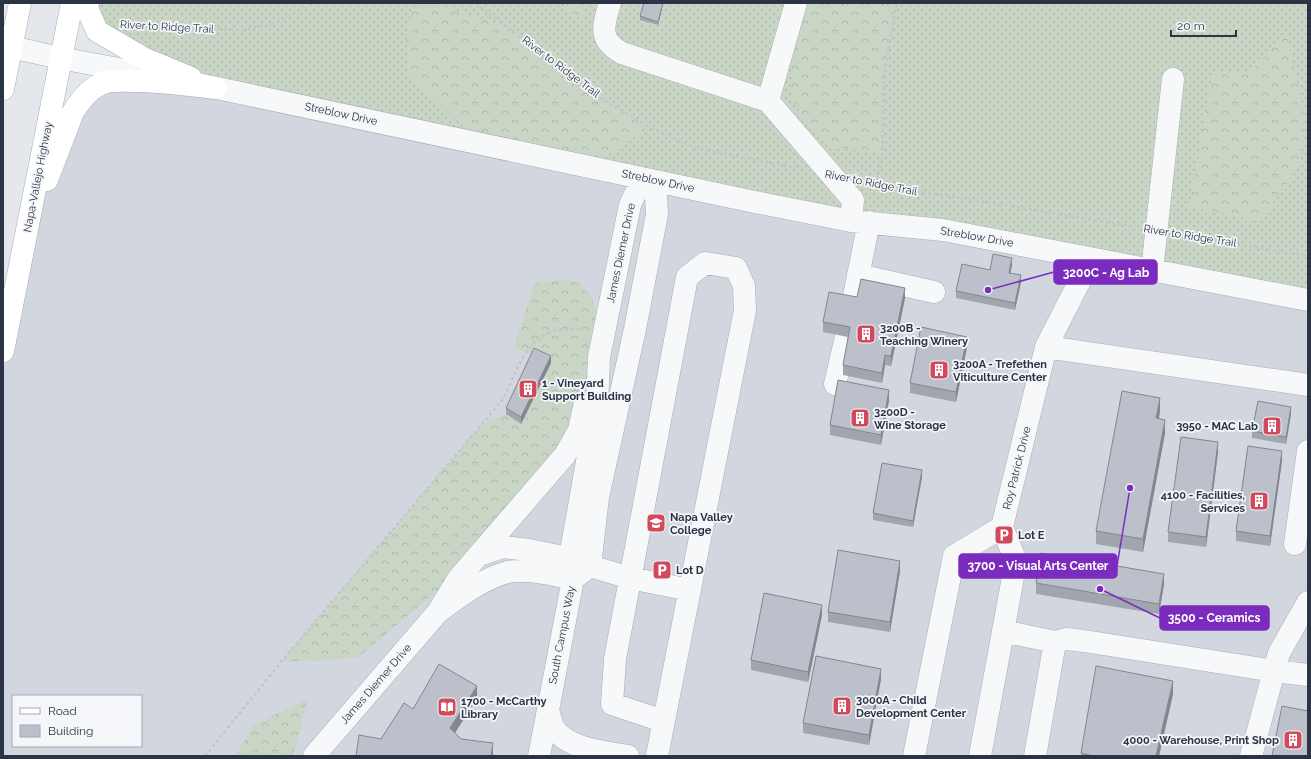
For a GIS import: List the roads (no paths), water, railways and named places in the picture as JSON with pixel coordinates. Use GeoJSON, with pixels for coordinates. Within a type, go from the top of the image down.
{"type":"FeatureCollection","features":[{"type":"Feature","properties":{"kind":"main road"},"geometry":{"type":"LineString","coordinates":[[3,89],[20,3]]}},
{"type":"Feature","properties":{"kind":"main road","name":"Napa-Vallejo Highway"},"geometry":{"type":"LineString","coordinates":[[3,351],[72,3]]}},
{"type":"Feature","properties":{"kind":"main road"},"geometry":{"type":"LineString","coordinates":[[88,3],[87,8],[97,31],[145,59],[216,88]]}},
{"type":"Feature","properties":{"kind":"main road"},"geometry":{"type":"LineString","coordinates":[[29,222],[73,112],[86,94],[96,86],[106,82],[154,81],[216,88]]}},
{"type":"Feature","properties":{"kind":"street"},"geometry":{"type":"LineString","coordinates":[[610,3],[604,33],[607,42],[612,48],[622,53],[768,101],[832,176],[858,214],[858,275],[852,306]]}},
{"type":"Feature","properties":{"kind":"street"},"geometry":{"type":"LineString","coordinates":[[768,101],[796,3]]}},
{"type":"Feature","properties":{"kind":"street","name":"Streblow Drive"},"geometry":{"type":"LineString","coordinates":[[11,47],[216,88],[750,201],[858,214],[1308,300]]}},
{"type":"Feature","properties":{"kind":"street"},"geometry":{"type":"LineString","coordinates":[[1152,271],[1173,79]]}},
{"type":"Feature","properties":{"kind":"street"},"geometry":{"type":"LineString","coordinates":[[651,180],[656,196],[657,214],[635,329],[582,573],[630,578],[690,590]]}},
{"type":"Feature","properties":{"kind":"street","name":"James Diemer Drive"},"geometry":{"type":"LineString","coordinates":[[570,558],[597,406],[599,357],[630,205],[636,192],[651,180]]}},
{"type":"Feature","properties":{"kind":"street","name":"Roy Patrick Drive"},"geometry":{"type":"LineString","coordinates":[[1002,527],[1046,346],[1091,258]]}},
{"type":"Feature","properties":{"kind":"street"},"geometry":{"type":"LineString","coordinates":[[657,756],[745,310],[744,286],[736,268],[705,263],[687,277],[615,660],[612,704],[663,721]]}},
{"type":"Feature","properties":{"kind":"street"},"geometry":{"type":"LineString","coordinates":[[858,275],[934,292]]}},
{"type":"Feature","properties":{"kind":"street"},"geometry":{"type":"LineString","coordinates":[[835,384],[846,336]]}},
{"type":"Feature","properties":{"kind":"street"},"geometry":{"type":"LineString","coordinates":[[1046,346],[1308,386]]}},
{"type":"Feature","properties":{"kind":"street"},"geometry":{"type":"LineString","coordinates":[[479,555],[565,455],[579,430],[587,394],[599,357]]}},
{"type":"Feature","properties":{"kind":"street"},"geometry":{"type":"LineString","coordinates":[[1294,544],[1308,451]]}},
{"type":"Feature","properties":{"kind":"street"},"geometry":{"type":"LineString","coordinates":[[914,756],[954,556],[1002,527],[1016,561],[980,756]]}},
{"type":"Feature","properties":{"kind":"street","name":"James Diemer Drive"},"geometry":{"type":"LineString","coordinates":[[314,756],[438,612],[458,579],[479,555],[502,547],[528,550],[570,558],[582,573]]}},
{"type":"Feature","properties":{"kind":"street","name":"James Diemer Drive"},"geometry":{"type":"LineString","coordinates":[[438,612],[480,583],[509,572],[582,573]]}},
{"type":"Feature","properties":{"kind":"street","name":"South Campus Way"},"geometry":{"type":"LineString","coordinates":[[539,756],[548,710],[582,573]]}},
{"type":"Feature","properties":{"kind":"street"},"geometry":{"type":"LineString","coordinates":[[1251,756],[1279,652],[1308,602]]}},
{"type":"Feature","properties":{"kind":"street"},"geometry":{"type":"LineString","coordinates":[[1003,631],[1055,642],[1066,639],[1084,641],[1308,675]]}},
{"type":"Feature","properties":{"kind":"street"},"geometry":{"type":"LineString","coordinates":[[1035,756],[1055,642]]}},
{"type":"Feature","properties":{"kind":"street"},"geometry":{"type":"LineString","coordinates":[[548,710],[554,728],[564,738],[579,746],[628,756]]}},
{"type":"Feature","properties":{"kind":"place","name":"3200C - Ag Lab"},"geometry":{"type":"Point","coordinates":[988,290]}},
{"type":"Feature","properties":{"kind":"place","name":"3200B - Teaching Winery"},"geometry":{"type":"Point","coordinates":[866,334]}},
{"type":"Feature","properties":{"kind":"place","name":"3200A - Trefethen Viticulture Center"},"geometry":{"type":"Point","coordinates":[939,370]}},
{"type":"Feature","properties":{"kind":"place","name":"1 - Vineyard Support Building"},"geometry":{"type":"Point","coordinates":[528,389]}},
{"type":"Feature","properties":{"kind":"place","name":"3200D - Wine Storage"},"geometry":{"type":"Point","coordinates":[860,418]}},
{"type":"Feature","properties":{"kind":"place","name":"3950 - MAC Lab"},"geometry":{"type":"Point","coordinates":[1272,426]}},
{"type":"Feature","properties":{"kind":"place","name":"3700 - Visual Arts Center"},"geometry":{"type":"Point","coordinates":[1130,488]}},
{"type":"Feature","properties":{"kind":"place","name":"4100 - Facilities, Services"},"geometry":{"type":"Point","coordinates":[1259,501]}},
{"type":"Feature","properties":{"kind":"place","name":"Napa Valley College"},"geometry":{"type":"Point","coordinates":[656,523]}},
{"type":"Feature","properties":{"kind":"place","name":"Lot E"},"geometry":{"type":"Point","coordinates":[1004,535]}},
{"type":"Feature","properties":{"kind":"place","name":"Lot D"},"geometry":{"type":"Point","coordinates":[662,570]}},
{"type":"Feature","properties":{"kind":"place","name":"3500 - Ceramics"},"geometry":{"type":"Point","coordinates":[1100,589]}},
{"type":"Feature","properties":{"kind":"place","name":"3000A - Child Development Center"},"geometry":{"type":"Point","coordinates":[842,706]}},
{"type":"Feature","properties":{"kind":"place","name":"1700 - McCarthy Library"},"geometry":{"type":"Point","coordinates":[447,707]}},
{"type":"Feature","properties":{"kind":"place","name":"4000 - Warehouse, Print Shop"},"geometry":{"type":"Point","coordinates":[1293,740]}}]}
